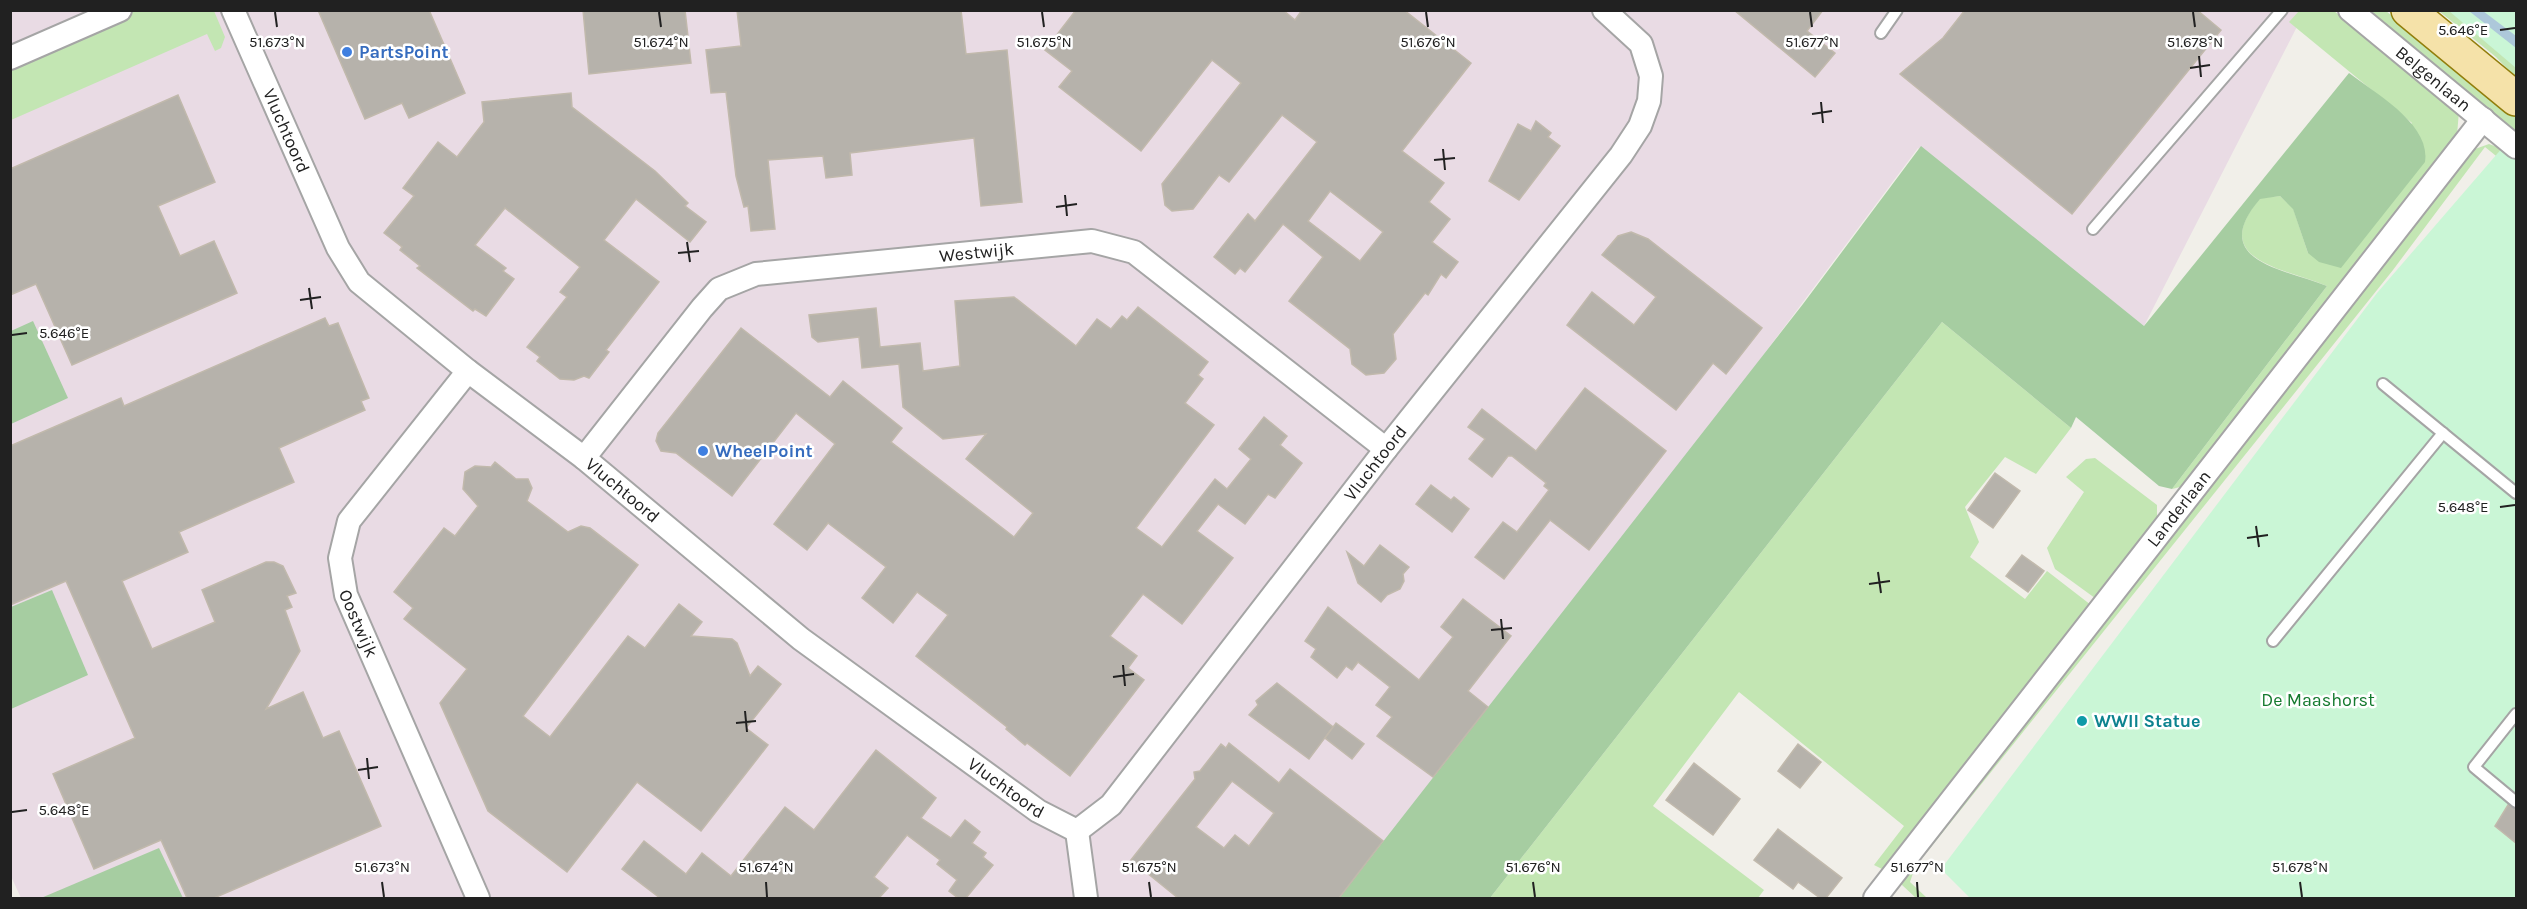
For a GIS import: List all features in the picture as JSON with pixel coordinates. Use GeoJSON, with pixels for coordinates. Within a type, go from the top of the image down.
{"type":"FeatureCollection","features":[{"type":"Feature","properties":{"kind":"main road"},"geometry":{"type":"LineString","coordinates":[[2408,10],[2517,99]]}},
{"type":"Feature","properties":{"kind":"street"},"geometry":{"type":"LineString","coordinates":[[10,58],[120,10]]}},
{"type":"Feature","properties":{"kind":"street","name":"Vluchtoord"},"geometry":{"type":"LineString","coordinates":[[233,10],[338,248],[359,282],[468,371],[584,458],[801,639],[1038,812],[1077,831],[1111,805],[1386,449],[1621,155],[1640,126],[1649,101],[1651,76],[1641,44],[1604,10]]}},
{"type":"Feature","properties":{"kind":"street","name":"Belgenlaan"},"geometry":{"type":"LineString","coordinates":[[2350,10],[2517,147]]}},
{"type":"Feature","properties":{"kind":"street","name":"Landerlaan"},"geometry":{"type":"LineString","coordinates":[[1875,898],[2483,119]]}},
{"type":"Feature","properties":{"kind":"street","name":"Westwijk"},"geometry":{"type":"LineString","coordinates":[[584,458],[719,289],[756,274],[1092,241],[1134,252],[1386,449]]}},
{"type":"Feature","properties":{"kind":"street","name":"Oostwijk"},"geometry":{"type":"LineString","coordinates":[[468,371],[349,521],[339,558],[346,595],[478,898]]}},
{"type":"Feature","properties":{"kind":"street"},"geometry":{"type":"LineString","coordinates":[[1077,831],[1086,898]]}},
{"type":"Feature","properties":{"kind":"lane"},"geometry":{"type":"LineString","coordinates":[[1881,33],[1897,10]]}},
{"type":"Feature","properties":{"kind":"lane"},"geometry":{"type":"LineString","coordinates":[[2092,229],[2282,10]]}},
{"type":"Feature","properties":{"kind":"lane"},"geometry":{"type":"LineString","coordinates":[[2383,384],[2517,493]]}},
{"type":"Feature","properties":{"kind":"lane"},"geometry":{"type":"LineString","coordinates":[[2273,641],[2443,433]]}},
{"type":"Feature","properties":{"kind":"lane"},"geometry":{"type":"LineString","coordinates":[[2517,714],[2474,767],[2517,802]]}},
{"type":"Feature","properties":{"kind":"shaded area"},"geometry":{"type":"Polygon","coordinates":[[[10,11],[2305,11],[2144,326],[1918,148],[1358,898],[21,898],[10,874],[10,11]]]}},
{"type":"Feature","properties":{"kind":"green space"},"geometry":{"type":"Polygon","coordinates":[[[132,11],[214,11],[225,37],[221,48],[215,51],[207,34],[11,120],[10,64],[132,11]]]}},
{"type":"Feature","properties":{"kind":"green space"},"geometry":{"type":"Polygon","coordinates":[[[2299,11],[2334,11],[2459,111],[2457,135],[2184,486],[2172,489],[2327,286],[2257,259],[2247,249],[2242,236],[2246,219],[2260,198],[2280,196],[2293,208],[2308,253],[2412,123],[2289,22],[2299,11]]]}},
{"type":"Feature","properties":{"kind":"green space"},"geometry":{"type":"Polygon","coordinates":[[[2364,11],[2386,11],[2516,117],[2516,135],[2364,11]]]}},
{"type":"Feature","properties":{"kind":"green space"},"geometry":{"type":"Polygon","coordinates":[[[2439,11],[2469,11],[2516,48],[2516,78],[2496,57],[2439,11]]]}},
{"type":"Feature","properties":{"kind":"green space"},"geometry":{"type":"Polygon","coordinates":[[[2449,11],[2516,11],[2516,68],[2449,11]]]}},
{"type":"Feature","properties":{"kind":"green space"},"geometry":{"type":"Polygon","coordinates":[[[2349,73],[2386,100],[2411,123],[2425,148],[2425,162],[2341,268],[2319,262],[2308,253],[2293,209],[2280,196],[2260,199],[2246,220],[2242,236],[2247,249],[2258,259],[2273,267],[2327,286],[2172,489],[2159,486],[2076,417],[2071,428],[1942,322],[1490,898],[1339,898],[1803,304],[1921,146],[2144,326],[2349,73]]]}},
{"type":"Feature","properties":{"kind":"green space","name":"De Maashorst"},"geometry":{"type":"Polygon","coordinates":[[[2516,132],[2516,898],[1970,898],[1941,869],[2377,293],[2516,132]]]}},
{"type":"Feature","properties":{"kind":"green space"},"geometry":{"type":"Polygon","coordinates":[[[2489,144],[2508,151],[2516,172],[2485,147],[2393,270],[1915,867],[1910,882],[1927,898],[1916,898],[1902,885],[1900,876],[2427,198],[2475,149],[2489,144]]]}},
{"type":"Feature","properties":{"kind":"green space"},"geometry":{"type":"Polygon","coordinates":[[[33,321],[68,398],[11,424],[11,331],[33,321]]]}},
{"type":"Feature","properties":{"kind":"green space"},"geometry":{"type":"Polygon","coordinates":[[[1942,322],[2071,428],[2036,474],[2005,457],[1965,507],[1979,542],[1970,557],[2025,599],[2047,571],[2091,605],[1886,871],[1874,865],[1904,826],[1739,692],[1653,806],[1764,890],[1758,898],[1490,898],[1942,322]]]}},
{"type":"Feature","properties":{"kind":"green space"},"geometry":{"type":"Polygon","coordinates":[[[2095,458],[2157,505],[2157,526],[2099,601],[2055,569],[2047,548],[2084,492],[2066,477],[2086,459],[2095,458]]]}},
{"type":"Feature","properties":{"kind":"green space"},"geometry":{"type":"Polygon","coordinates":[[[52,590],[88,675],[11,709],[11,607],[52,590]]]}},
{"type":"Feature","properties":{"kind":"green space"},"geometry":{"type":"Polygon","coordinates":[[[159,848],[183,898],[41,898],[159,848]]]}},
{"type":"Feature","properties":{"kind":"water"},"geometry":{"type":"Polygon","coordinates":[[[2469,11],[2483,11],[2516,36],[2516,48],[2469,11]]]}},
{"type":"Feature","properties":{"kind":"building"},"geometry":{"type":"Polygon","coordinates":[[[318,10],[429,10],[465,93],[409,118],[402,103],[365,119],[318,10]]]}},
{"type":"Feature","properties":{"kind":"building"},"geometry":{"type":"Polygon","coordinates":[[[583,10],[685,10],[691,63],[589,74],[583,10]]]}},
{"type":"Feature","properties":{"kind":"building"},"geometry":{"type":"Polygon","coordinates":[[[737,10],[961,10],[966,54],[1007,50],[1022,202],[981,206],[974,138],[850,153],[852,175],[826,178],[823,156],[768,160],[775,229],[751,231],[748,206],[744,207],[736,176],[726,92],[711,93],[706,50],[741,46],[737,10]]]}},
{"type":"Feature","properties":{"kind":"building"},"geometry":{"type":"Polygon","coordinates":[[[1076,10],[1283,10],[1295,20],[1302,10],[1404,10],[1471,63],[1402,151],[1444,183],[1429,202],[1450,219],[1432,242],[1458,262],[1446,278],[1441,274],[1428,295],[1425,293],[1393,334],[1396,359],[1384,373],[1366,375],[1352,364],[1350,349],[1289,301],[1323,257],[1283,224],[1245,272],[1240,268],[1235,274],[1214,257],[1248,214],[1255,221],[1317,142],[1282,115],[1229,182],[1219,175],[1193,209],[1172,211],[1165,205],[1162,184],[1241,83],[1212,60],[1141,151],[1059,87],[1072,71],[1045,50],[1076,10]],[[1330,191],[1308,221],[1360,261],[1383,232],[1330,191]]]}},
{"type":"Feature","properties":{"kind":"building"},"geometry":{"type":"Polygon","coordinates":[[[1734,10],[1823,10],[1807,31],[1835,53],[1815,77],[1734,10]]]}},
{"type":"Feature","properties":{"kind":"building"},"geometry":{"type":"Polygon","coordinates":[[[1965,10],[2197,10],[2221,30],[2072,214],[1900,74],[1943,38],[1965,10]]]}},
{"type":"Feature","properties":{"kind":"building"},"geometry":{"type":"Polygon","coordinates":[[[571,93],[572,107],[655,171],[688,203],[685,206],[706,222],[690,242],[636,199],[604,240],[659,282],[606,350],[609,352],[589,378],[584,376],[574,380],[560,379],[537,361],[540,357],[527,347],[567,297],[560,292],[580,267],[505,208],[475,245],[506,268],[503,271],[514,279],[486,316],[475,309],[473,311],[417,268],[420,266],[400,250],[402,247],[384,233],[414,196],[403,188],[438,142],[457,157],[484,122],[482,102],[571,93]]]}},
{"type":"Feature","properties":{"kind":"building"},"geometry":{"type":"Polygon","coordinates":[[[178,95],[215,182],[158,206],[180,256],[214,241],[237,293],[72,365],[36,284],[10,295],[10,169],[178,95]]]}},
{"type":"Feature","properties":{"kind":"building"},"geometry":{"type":"Polygon","coordinates":[[[1536,121],[1551,133],[1548,137],[1560,146],[1519,200],[1489,181],[1518,124],[1531,131],[1536,121]]]}},
{"type":"Feature","properties":{"kind":"building"},"geometry":{"type":"Polygon","coordinates":[[[1631,232],[1648,239],[1762,328],[1726,374],[1713,363],[1676,410],[1567,325],[1592,292],[1634,325],[1656,297],[1602,255],[1618,236],[1631,232]]]}},
{"type":"Feature","properties":{"kind":"building"},"geometry":{"type":"Polygon","coordinates":[[[1014,297],[1076,346],[1097,319],[1111,329],[1122,316],[1127,320],[1138,307],[1208,362],[1198,375],[1203,379],[1185,403],[1214,425],[1136,528],[1162,547],[1215,479],[1227,489],[1251,459],[1239,449],[1264,417],[1287,436],[1280,445],[1302,463],[1275,498],[1268,494],[1245,524],[1218,504],[1197,531],[1233,558],[1182,624],[1143,594],[1110,636],[1137,656],[1128,668],[1144,680],[1070,776],[1027,743],[1025,745],[1006,729],[1007,727],[916,656],[948,615],[917,592],[893,623],[862,598],[886,567],[828,523],[807,550],[774,524],[835,444],[796,413],[732,496],[676,453],[661,451],[656,441],[658,433],[741,328],[830,397],[843,381],[902,428],[891,442],[1014,537],[1033,513],[966,459],[986,434],[943,439],[903,407],[899,364],[862,368],[859,337],[818,342],[812,337],[809,315],[876,308],[880,347],[920,343],[923,371],[960,366],[955,301],[1014,297]]]}},
{"type":"Feature","properties":{"kind":"building"},"geometry":{"type":"Polygon","coordinates":[[[325,318],[329,326],[338,323],[369,398],[361,401],[365,410],[279,448],[294,482],[179,532],[188,552],[122,581],[152,649],[215,622],[202,590],[266,562],[274,562],[283,566],[296,593],[287,596],[292,607],[285,610],[300,651],[266,709],[303,692],[323,738],[339,731],[381,826],[214,898],[187,898],[161,840],[94,869],[53,774],[135,738],[66,581],[10,605],[10,446],[121,398],[124,406],[325,318]]]}},
{"type":"Feature","properties":{"kind":"building"},"geometry":{"type":"Polygon","coordinates":[[[1585,388],[1666,451],[1589,550],[1550,520],[1504,579],[1475,557],[1503,522],[1517,532],[1549,490],[1544,486],[1546,483],[1512,456],[1508,456],[1492,477],[1469,459],[1485,439],[1468,427],[1482,409],[1536,451],[1585,388]]]}},
{"type":"Feature","properties":{"kind":"building"},"geometry":{"type":"Polygon","coordinates":[[[495,462],[516,479],[528,479],[532,488],[527,501],[568,532],[581,526],[590,528],[638,565],[523,716],[550,737],[628,636],[645,648],[679,604],[702,622],[691,636],[732,639],[737,643],[750,676],[758,666],[781,684],[746,728],[768,745],[701,831],[637,782],[567,872],[488,811],[440,703],[467,669],[404,619],[413,608],[394,592],[444,528],[455,536],[478,506],[463,489],[465,472],[475,466],[491,467],[495,462]]]}},
{"type":"Feature","properties":{"kind":"building"},"geometry":{"type":"Polygon","coordinates":[[[1995,473],[2020,491],[1993,528],[1968,510],[1995,473]]]}},
{"type":"Feature","properties":{"kind":"building"},"geometry":{"type":"Polygon","coordinates":[[[1431,485],[1451,500],[1454,497],[1469,509],[1452,532],[1416,504],[1431,485]]]}},
{"type":"Feature","properties":{"kind":"building"},"geometry":{"type":"Polygon","coordinates":[[[1380,545],[1409,567],[1403,574],[1404,581],[1400,589],[1387,595],[1381,602],[1358,583],[1347,552],[1364,566],[1380,545]]]}},
{"type":"Feature","properties":{"kind":"building"},"geometry":{"type":"Polygon","coordinates":[[[2022,555],[2044,571],[2028,592],[2006,576],[2022,555]]]}},
{"type":"Feature","properties":{"kind":"building"},"geometry":{"type":"Polygon","coordinates":[[[1463,599],[1511,636],[1468,691],[1488,707],[1433,777],[1377,736],[1392,717],[1376,705],[1390,687],[1358,662],[1352,670],[1346,666],[1337,678],[1311,657],[1316,649],[1305,641],[1328,607],[1419,680],[1453,637],[1441,627],[1463,599]]]}},
{"type":"Feature","properties":{"kind":"building"},"geometry":{"type":"Polygon","coordinates":[[[1277,683],[1333,727],[1309,759],[1249,715],[1258,705],[1256,701],[1277,683]]]}},
{"type":"Feature","properties":{"kind":"building"},"geometry":{"type":"Polygon","coordinates":[[[1336,723],[1364,744],[1352,759],[1325,738],[1336,723]]]}},
{"type":"Feature","properties":{"kind":"building"},"geometry":{"type":"Polygon","coordinates":[[[1229,743],[1279,783],[1290,769],[1383,841],[1339,898],[1178,898],[1131,860],[1195,779],[1194,772],[1200,771],[1221,744],[1226,748],[1229,743]],[[1232,781],[1196,827],[1224,848],[1235,835],[1249,846],[1274,813],[1232,781]]]}},
{"type":"Feature","properties":{"kind":"building"},"geometry":{"type":"Polygon","coordinates":[[[1798,744],[1821,762],[1800,788],[1778,771],[1798,744]]]}},
{"type":"Feature","properties":{"kind":"building"},"geometry":{"type":"Polygon","coordinates":[[[876,750],[936,798],[921,818],[951,838],[965,820],[980,832],[972,843],[986,853],[983,857],[993,865],[966,898],[958,898],[949,891],[957,880],[937,864],[940,860],[907,835],[874,877],[888,888],[879,898],[660,898],[622,869],[644,841],[686,874],[702,853],[731,876],[785,807],[814,830],[876,750]]]}},
{"type":"Feature","properties":{"kind":"building"},"geometry":{"type":"Polygon","coordinates":[[[1694,763],[1740,799],[1713,835],[1666,800],[1694,763]]]}},
{"type":"Feature","properties":{"kind":"building"},"geometry":{"type":"Polygon","coordinates":[[[2508,805],[2517,809],[2517,844],[2495,826],[2508,805]]]}},
{"type":"Feature","properties":{"kind":"building"},"geometry":{"type":"Polygon","coordinates":[[[1778,829],[1842,878],[1826,898],[1820,898],[1798,882],[1793,889],[1754,860],[1778,829]]]}},
{"type":"Feature","properties":{"kind":"place","name":"PartsPoint"},"geometry":{"type":"Point","coordinates":[347,52]}},
{"type":"Feature","properties":{"kind":"place","name":"WheelPoint"},"geometry":{"type":"Point","coordinates":[703,451]}},
{"type":"Feature","properties":{"kind":"place","name":"WWII Statue"},"geometry":{"type":"Point","coordinates":[2082,721]}}]}
